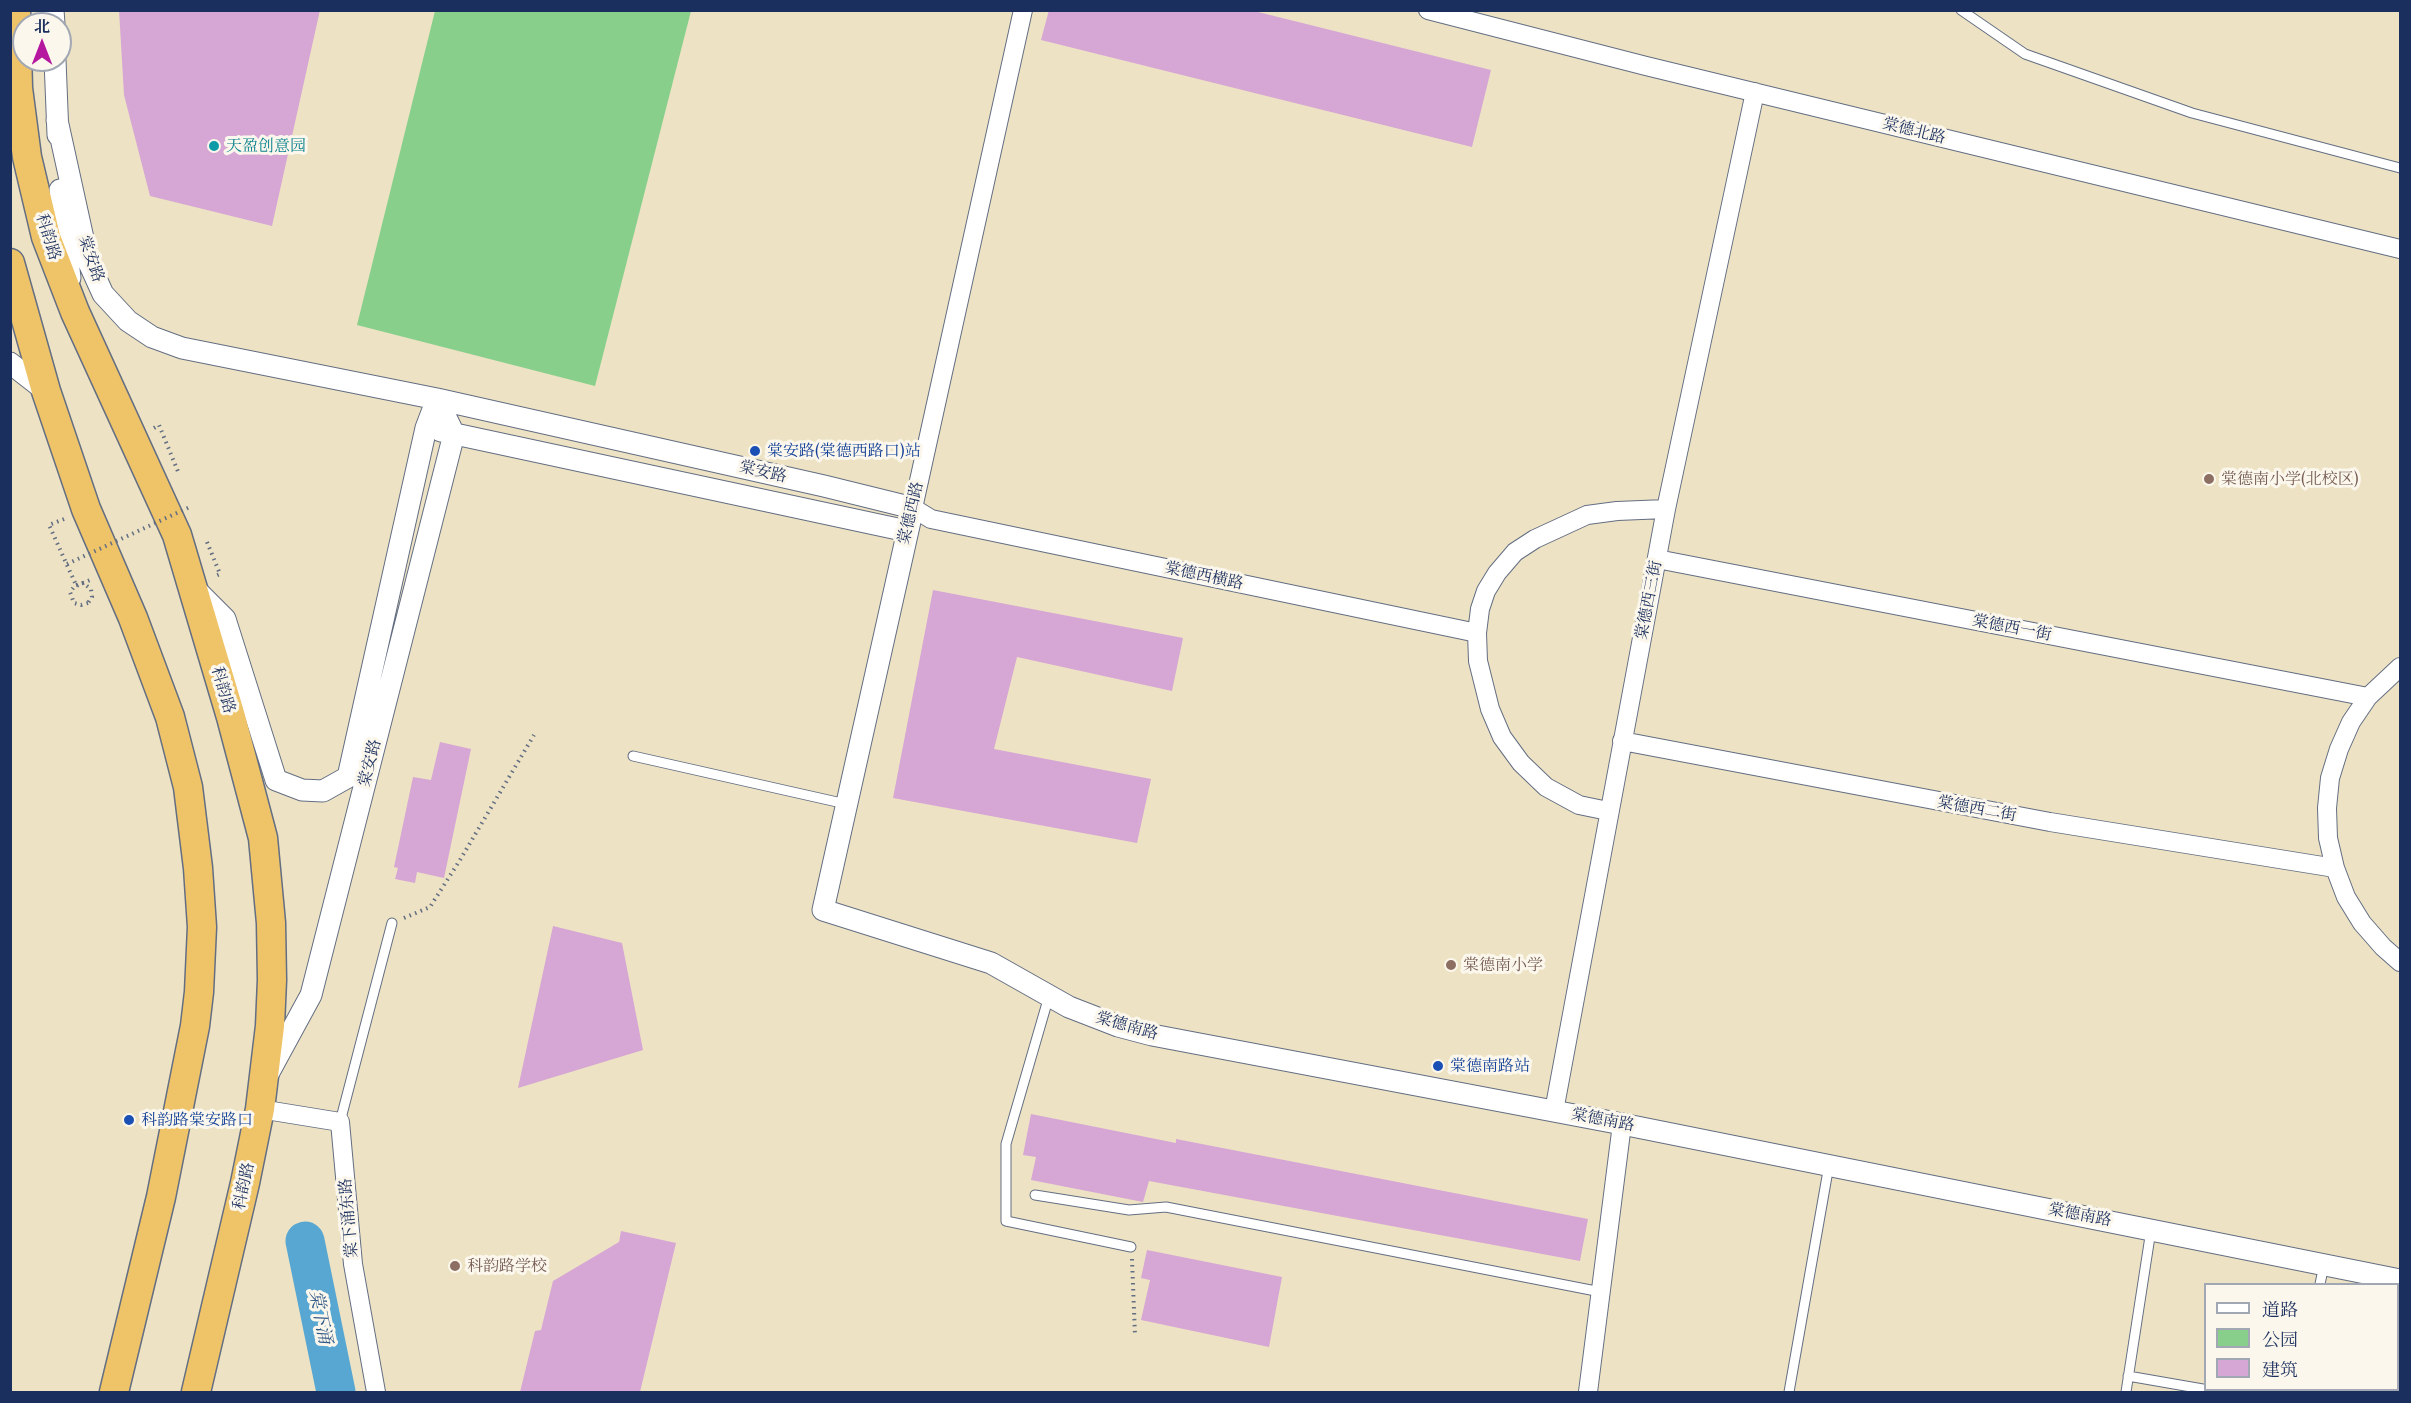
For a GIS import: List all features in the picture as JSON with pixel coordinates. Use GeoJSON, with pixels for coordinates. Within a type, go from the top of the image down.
{"type":"FeatureCollection","features":[{"type":"Feature","properties":{"kind":"highway","name":"科韵路"},"geometry":{"type":"LineString","coordinates":[[16,10],[18,88],[27,158],[46,237],[75,312],[177,535],[231,717],[263,838],[271,923],[272,980],[270,1026],[262,1096],[245,1183],[196,1392]]}},
{"type":"Feature","properties":{"kind":"highway"},"geometry":{"type":"LineString","coordinates":[[10,262],[46,391],[86,509],[133,618],[170,717],[188,786],[198,868],[202,927],[195,1026],[179,1113],[114,1392]]}},
{"type":"Feature","properties":{"kind":"street","name":"棠德西路"},"geometry":{"type":"LineString","coordinates":[[822,910],[1023,10]]}},
{"type":"Feature","properties":{"kind":"street","name":"棠德北路"},"geometry":{"type":"LineString","coordinates":[[1428,10],[2400,249]]}},
{"type":"Feature","properties":{"kind":"street"},"geometry":{"type":"LineString","coordinates":[[55,72],[61,209],[75,312]]}},
{"type":"Feature","properties":{"kind":"street","name":"棠德西三街"},"geometry":{"type":"LineString","coordinates":[[1554,1111],[1666,509],[1755,92]]}},
{"type":"Feature","properties":{"kind":"street","name":"棠安路"},"geometry":{"type":"LineString","coordinates":[[57,120],[88,261],[103,294],[128,321],[152,337],[182,348],[437,399],[913,508]]}},
{"type":"Feature","properties":{"kind":"street"},"geometry":{"type":"LineString","coordinates":[[10,363],[46,391]]}},
{"type":"Feature","properties":{"kind":"street","name":"棠安路"},"geometry":{"type":"LineString","coordinates":[[192,586],[225,619],[276,780],[302,790],[323,791],[348,777],[426,428],[437,399]]}},
{"type":"Feature","properties":{"kind":"street"},"geometry":{"type":"LineString","coordinates":[[437,399],[454,434]]}},
{"type":"Feature","properties":{"kind":"street","name":"棠安路"},"geometry":{"type":"LineString","coordinates":[[426,428],[907,531]]}},
{"type":"Feature","properties":{"kind":"street","name":"棠安路"},"geometry":{"type":"LineString","coordinates":[[262,1096],[311,995],[454,434]]}},
{"type":"Feature","properties":{"kind":"street","name":"棠德西横路"},"geometry":{"type":"LineString","coordinates":[[913,508],[931,519],[1476,633]]}},
{"type":"Feature","properties":{"kind":"street"},"geometry":{"type":"LineString","coordinates":[[1608,811],[1579,805],[1546,787],[1521,763],[1502,737],[1490,709],[1478,661],[1476,633],[1480,609],[1486,591],[1497,573],[1515,552],[1535,539],[1587,515],[1666,509]]}},
{"type":"Feature","properties":{"kind":"street"},"geometry":{"type":"LineString","coordinates":[[907,531],[931,519]]}},
{"type":"Feature","properties":{"kind":"street","name":"棠德西一街"},"geometry":{"type":"LineString","coordinates":[[1657,559],[2368,697]]}},
{"type":"Feature","properties":{"kind":"street"},"geometry":{"type":"LineString","coordinates":[[2400,667],[2368,697],[2351,722],[2330,778],[2327,808],[2328,838],[2335,868],[2346,897],[2362,923],[2400,962]]}},
{"type":"Feature","properties":{"kind":"street","name":"棠德西二街"},"geometry":{"type":"LineString","coordinates":[[1622,741],[2050,822],[2335,868]]}},
{"type":"Feature","properties":{"kind":"street","name":"棠德南路"},"geometry":{"type":"LineString","coordinates":[[822,910],[991,963],[1069,1007],[1118,1026],[1152,1035],[1622,1124],[2151,1230],[2322,1275],[2400,1280]]}},
{"type":"Feature","properties":{"kind":"street"},"geometry":{"type":"LineString","coordinates":[[262,1096],[340,1122]]}},
{"type":"Feature","properties":{"kind":"street","name":"棠下涌东路"},"geometry":{"type":"LineString","coordinates":[[340,1122],[353,1264],[376,1392]]}},
{"type":"Feature","properties":{"kind":"street"},"geometry":{"type":"LineString","coordinates":[[1588,1392],[1622,1124]]}},
{"type":"Feature","properties":{"kind":"lane"},"geometry":{"type":"LineString","coordinates":[[1961,10],[2025,54],[2192,113],[2400,168]]}},
{"type":"Feature","properties":{"kind":"lane"},"geometry":{"type":"LineString","coordinates":[[633,756],[846,804]]}},
{"type":"Feature","properties":{"kind":"lane"},"geometry":{"type":"LineString","coordinates":[[340,1122],[392,923]]}},
{"type":"Feature","properties":{"kind":"lane"},"geometry":{"type":"LineString","coordinates":[[1049,996],[1006,1144],[1006,1221],[1131,1247]]}},
{"type":"Feature","properties":{"kind":"lane"},"geometry":{"type":"LineString","coordinates":[[1789,1392],[1829,1165]]}},
{"type":"Feature","properties":{"kind":"lane"},"geometry":{"type":"LineString","coordinates":[[1035,1195],[1129,1210],[1166,1207],[1601,1292]]}},
{"type":"Feature","properties":{"kind":"lane"},"geometry":{"type":"LineString","coordinates":[[2126,1392],[2151,1230]]}},
{"type":"Feature","properties":{"kind":"lane"},"geometry":{"type":"LineString","coordinates":[[2128,1376],[2202,1391],[2220,1392]]}},
{"type":"Feature","properties":{"kind":"path"},"geometry":{"type":"LineString","coordinates":[[159,425],[180,476]]}},
{"type":"Feature","properties":{"kind":"path"},"geometry":{"type":"LineString","coordinates":[[67,564],[192,506],[188,496]]}},
{"type":"Feature","properties":{"kind":"path"},"geometry":{"type":"LineString","coordinates":[[49,525],[76,585],[83,584],[91,589],[92,597],[88,603],[81,605],[74,603],[70,596],[74,587]]}},
{"type":"Feature","properties":{"kind":"path"},"geometry":{"type":"LineString","coordinates":[[392,923],[430,907],[534,735]]}},
{"type":"Feature","properties":{"kind":"path"},"geometry":{"type":"LineString","coordinates":[[1131,1247],[1135,1335]]}},
{"type":"Feature","properties":{"kind":"green space"},"geometry":{"type":"Polygon","coordinates":[[[435,11],[691,11],[595,386],[357,325],[435,11]]]}},
{"type":"Feature","properties":{"kind":"building","name":"天盈创意园"},"geometry":{"type":"Polygon","coordinates":[[[119,10],[320,10],[272,226],[150,196],[124,95],[119,10]]]}},
{"type":"Feature","properties":{"kind":"building"},"geometry":{"type":"Polygon","coordinates":[[[1049,10],[1250,10],[1491,70],[1472,147],[1041,40],[1049,10]]]}},
{"type":"Feature","properties":{"kind":"building"},"geometry":{"type":"Polygon","coordinates":[[[933,590],[1183,638],[1172,691],[1017,657],[994,749],[1151,779],[1137,843],[893,798],[933,590]]]}},
{"type":"Feature","properties":{"kind":"building"},"geometry":{"type":"Polygon","coordinates":[[[440,742],[471,749],[444,878],[417,872],[415,883],[395,879],[398,868],[394,867],[413,777],[431,780],[440,742]]]}},
{"type":"Feature","properties":{"kind":"building"},"geometry":{"type":"Polygon","coordinates":[[[553,926],[622,943],[643,1050],[518,1088],[553,926]]]}},
{"type":"Feature","properties":{"kind":"building"},"geometry":{"type":"Polygon","coordinates":[[[1031,1114],[1176,1143],[1176,1139],[1588,1219],[1580,1261],[1149,1181],[1143,1202],[1031,1180],[1036,1157],[1023,1155],[1031,1114]]]}},
{"type":"Feature","properties":{"kind":"building"},"geometry":{"type":"Polygon","coordinates":[[[621,1231],[676,1243],[640,1392],[520,1392],[535,1331],[541,1330],[553,1281],[619,1242],[621,1231]]]}},
{"type":"Feature","properties":{"kind":"building"},"geometry":{"type":"Polygon","coordinates":[[[1147,1250],[1282,1277],[1269,1347],[1141,1320],[1150,1280],[1141,1278],[1147,1250]]]}},
{"type":"Feature","properties":{"kind":"waterway","name":"棠下涌"},"geometry":{"type":"LineString","coordinates":[[305,1241],[336,1392]]}},
{"type":"Feature","properties":{"kind":"place","name":"天盈创意园"},"geometry":{"type":"Point","coordinates":[214,146]}},
{"type":"Feature","properties":{"kind":"place","name":"棠安路(棠德西路口)站"},"geometry":{"type":"Point","coordinates":[755,451]}},
{"type":"Feature","properties":{"kind":"place","name":"棠德南小学(北校区)"},"geometry":{"type":"Point","coordinates":[2209,479]}},
{"type":"Feature","properties":{"kind":"place","name":"棠德南小学"},"geometry":{"type":"Point","coordinates":[1451,965]}},
{"type":"Feature","properties":{"kind":"place","name":"棠德南路站"},"geometry":{"type":"Point","coordinates":[1438,1066]}},
{"type":"Feature","properties":{"kind":"place","name":"科韵路棠安路口"},"geometry":{"type":"Point","coordinates":[129,1120]}},
{"type":"Feature","properties":{"kind":"place","name":"科韵路学校"},"geometry":{"type":"Point","coordinates":[455,1266]}}]}
